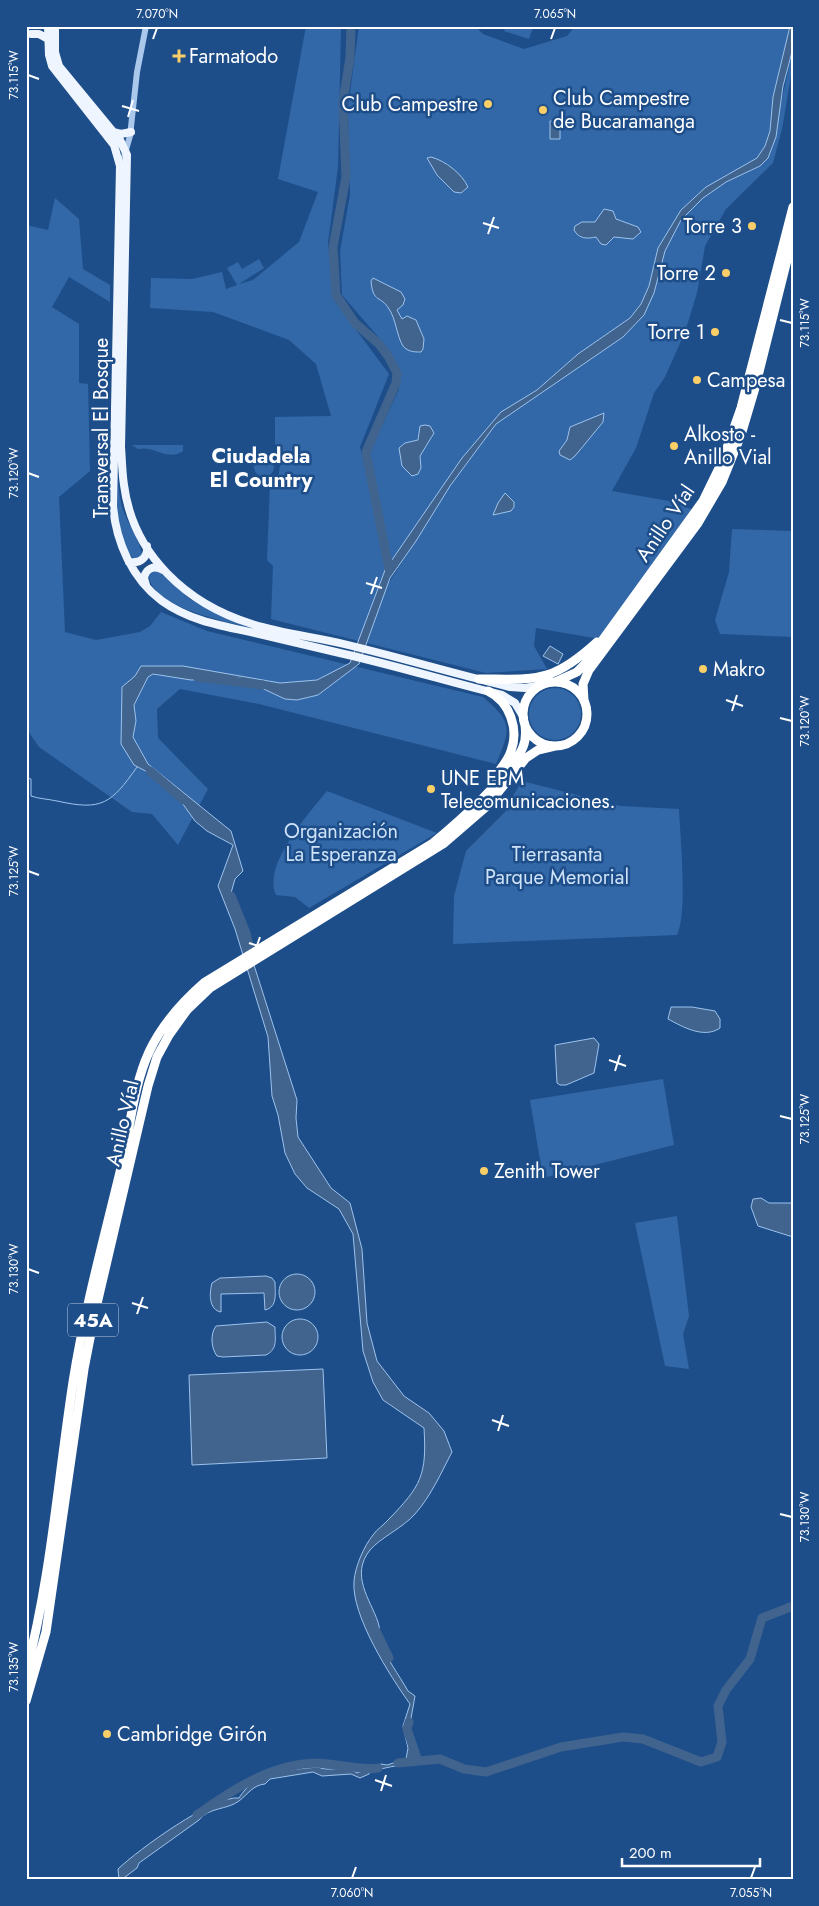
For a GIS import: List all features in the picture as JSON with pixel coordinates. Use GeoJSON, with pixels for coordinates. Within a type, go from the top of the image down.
{"type":"FeatureCollection","features":[{"type":"Feature","properties":{"kind":"highway","name":"Anillo Víal"},"geometry":{"type":"LineString","coordinates":[[555,682],[581,669],[699,508],[722,462],[741,408],[793,207]]}},
{"type":"Feature","properties":{"kind":"highway","name":"Anillo Víal"},"geometry":{"type":"LineString","coordinates":[[584,701],[583,684],[587,674],[698,523],[727,470],[741,435],[755,388],[793,236]]}},
{"type":"Feature","properties":{"kind":"highway"},"geometry":{"type":"LineString","coordinates":[[479,679],[517,681],[547,676],[575,661],[613,626]]}},
{"type":"Feature","properties":{"kind":"highway"},"geometry":{"type":"LineString","coordinates":[[555,682],[574,689],[584,701],[586,714],[581,731],[568,743],[555,746],[536,740],[524,722],[527,699],[542,685],[555,682]]}},
{"type":"Feature","properties":{"kind":"highway"},"geometry":{"type":"LineString","coordinates":[[486,793],[489,785],[509,757],[514,738],[513,725],[508,711],[498,698],[488,691]]}},
{"type":"Feature","properties":{"kind":"highway","name":"Anillo Víal"},"geometry":{"type":"LineString","coordinates":[[26,1672],[44,1588],[73,1381],[141,1074],[155,1040],[175,1010],[205,982],[233,968],[433,843],[478,803],[510,768],[520,753],[526,738],[524,722]]}},
{"type":"Feature","properties":{"kind":"highway","name":"Anillo Víal"},"geometry":{"type":"LineString","coordinates":[[257,953],[400,873],[443,844],[487,806],[526,758],[538,750],[555,746]]}},
{"type":"Feature","properties":{"kind":"highway","name":"Anillo Víal"},"geometry":{"type":"LineString","coordinates":[[26,1701],[46,1632],[84,1369],[96,1308],[152,1071],[164,1043],[186,1010],[233,968]]}},
{"type":"Feature","properties":{"kind":"main road","name":"Transversal El Bosque"},"geometry":{"type":"LineString","coordinates":[[48,26],[49,61],[114,145],[120,173],[113,506],[118,536],[129,562],[147,586],[174,609],[201,621],[346,654],[488,691],[513,701],[524,722]]}},
{"type":"Feature","properties":{"kind":"main road","name":"Transversal El Bosque"},"geometry":{"type":"LineString","coordinates":[[55,26],[54,52],[58,66],[125,149],[128,173],[121,447],[124,485],[137,530],[163,570],[193,596],[237,619],[255,625],[348,645],[520,688],[542,685]]}},
{"type":"Feature","properties":{"kind":"main road"},"geometry":{"type":"LineString","coordinates":[[31,34],[38,34],[48,39]]}},
{"type":"Feature","properties":{"kind":"main road"},"geometry":{"type":"LineString","coordinates":[[112,131],[121,134],[131,132]]}},
{"type":"Feature","properties":{"kind":"main road"},"geometry":{"type":"LineString","coordinates":[[129,562],[136,563],[143,559],[147,553],[146,546]]}},
{"type":"Feature","properties":{"kind":"main road"},"geometry":{"type":"LineString","coordinates":[[147,586],[144,581],[146,572],[154,567],[163,570]]}},
{"type":"Feature","properties":{"kind":"street"},"geometry":{"type":"LineString","coordinates":[[120,173],[131,132],[137,72],[146,26]]}},
{"type":"Feature","properties":{"kind":"street"},"geometry":{"type":"LineString","coordinates":[[114,145],[125,149]]}},
{"type":"Feature","properties":{"kind":"green space"},"geometry":{"type":"Polygon","coordinates":[[[306,26],[341,26],[338,167],[328,243],[334,300],[389,374],[360,447],[382,536],[369,454],[399,389],[399,370],[387,347],[342,295],[340,251],[350,195],[348,108],[359,26],[475,26],[483,34],[524,49],[567,36],[575,26],[790,26],[773,97],[770,131],[765,146],[757,158],[706,187],[658,248],[649,286],[641,304],[630,318],[578,354],[537,390],[501,412],[462,458],[390,564],[387,558],[388,584],[450,486],[496,424],[623,337],[654,293],[665,251],[681,220],[703,198],[726,182],[760,166],[780,108],[793,48],[793,64],[782,129],[773,163],[726,209],[705,246],[697,293],[685,332],[665,377],[654,393],[636,448],[612,491],[669,501],[697,511],[605,640],[536,628],[534,646],[547,669],[486,673],[271,619],[273,566],[267,560],[270,483],[278,479],[280,466],[275,455],[275,417],[331,416],[316,364],[289,340],[213,312],[150,308],[151,278],[192,279],[222,272],[226,289],[237,285],[227,268],[238,262],[242,269],[259,259],[264,268],[239,284],[253,280],[299,242],[318,192],[278,179],[306,26]]]}},
{"type":"Feature","properties":{"kind":"green space"},"geometry":{"type":"Polygon","coordinates":[[[506,26],[533,28],[529,39],[504,31],[506,26]]]}},
{"type":"Feature","properties":{"kind":"green space"},"geometry":{"type":"Polygon","coordinates":[[[55,198],[79,219],[83,269],[110,285],[110,302],[69,277],[52,307],[79,324],[79,383],[88,384],[90,471],[59,497],[65,632],[96,640],[140,632],[150,626],[161,612],[207,631],[483,697],[500,713],[506,727],[505,742],[496,764],[259,704],[180,689],[157,709],[158,738],[208,789],[178,845],[152,814],[132,812],[39,747],[26,728],[26,225],[48,230],[55,198]]]}},
{"type":"Feature","properties":{"kind":"green space"},"geometry":{"type":"Polygon","coordinates":[[[132,445],[183,445],[183,451],[172,455],[150,449],[138,449],[132,445]]]}},
{"type":"Feature","properties":{"kind":"green space"},"geometry":{"type":"Polygon","coordinates":[[[264,457],[271,460],[274,467],[271,474],[264,477],[257,474],[254,467],[257,460],[264,457]]]}},
{"type":"Feature","properties":{"kind":"green space"},"geometry":{"type":"Polygon","coordinates":[[[117,459],[119,491],[123,510],[142,552],[142,557],[134,559],[126,549],[118,525],[116,512],[117,459]]]}},
{"type":"Feature","properties":{"kind":"green space"},"geometry":{"type":"Polygon","coordinates":[[[732,529],[793,531],[793,637],[720,634],[715,620],[729,572],[732,529]]]}},
{"type":"Feature","properties":{"kind":"green space"},"geometry":{"type":"Polygon","coordinates":[[[157,570],[191,600],[264,630],[215,619],[177,605],[162,596],[152,585],[149,573],[157,570]]]}},
{"type":"Feature","properties":{"kind":"green space"},"geometry":{"type":"Polygon","coordinates":[[[550,688],[560,688],[570,692],[577,699],[581,714],[577,729],[570,736],[560,740],[550,740],[540,736],[533,729],[529,719],[529,709],[533,699],[540,692],[550,688]]]}},
{"type":"Feature","properties":{"kind":"green space","name":"Tierrasanta Parque Memorial"},"geometry":{"type":"Polygon","coordinates":[[[522,781],[620,806],[679,809],[683,892],[677,935],[453,944],[454,896],[466,851],[506,811],[505,809],[522,781]]]}},
{"type":"Feature","properties":{"kind":"green space","name":"Organización La Esperanza"},"geometry":{"type":"Polygon","coordinates":[[[327,791],[437,833],[309,908],[295,897],[276,895],[273,883],[281,855],[289,840],[327,791]]]}},
{"type":"Feature","properties":{"kind":"green space"},"geometry":{"type":"Polygon","coordinates":[[[663,1079],[674,1145],[543,1178],[530,1100],[663,1079]]]}},
{"type":"Feature","properties":{"kind":"green space"},"geometry":{"type":"Polygon","coordinates":[[[677,1216],[689,1316],[683,1334],[689,1369],[665,1366],[635,1223],[677,1216]]]}},
{"type":"Feature","properties":{"kind":"shaded area"},"geometry":{"type":"Polygon","coordinates":[[[790,26],[793,26],[793,48],[783,86],[776,137],[768,158],[760,166],[726,182],[703,198],[681,220],[665,251],[654,293],[644,315],[623,337],[496,424],[450,486],[416,541],[390,578],[359,664],[318,695],[297,700],[285,699],[240,678],[191,680],[153,674],[148,677],[134,705],[136,721],[133,737],[148,764],[231,831],[243,871],[235,879],[231,893],[297,1100],[298,1137],[331,1188],[350,1203],[362,1249],[367,1323],[377,1361],[404,1396],[429,1413],[444,1431],[452,1452],[421,1507],[410,1519],[370,1550],[364,1559],[362,1569],[364,1587],[379,1624],[380,1641],[408,1691],[415,1696],[408,1735],[418,1757],[402,1766],[371,1770],[369,1774],[360,1778],[351,1774],[322,1776],[313,1772],[270,1779],[265,1784],[254,1788],[234,1804],[203,1816],[139,1863],[137,1868],[125,1877],[126,1880],[119,1880],[118,1869],[158,1837],[212,1805],[227,1799],[239,1798],[254,1782],[263,1777],[284,1771],[318,1767],[323,1769],[342,1768],[357,1773],[381,1764],[387,1765],[406,1759],[408,1748],[403,1726],[410,1704],[373,1645],[359,1611],[354,1581],[358,1563],[370,1540],[376,1531],[400,1508],[420,1479],[423,1469],[425,1444],[424,1428],[383,1400],[373,1382],[363,1351],[353,1234],[339,1209],[307,1188],[295,1174],[285,1153],[278,1115],[272,1096],[268,1037],[235,929],[218,886],[233,845],[207,831],[195,821],[175,793],[159,778],[134,765],[121,744],[122,687],[135,676],[141,666],[183,666],[280,683],[317,680],[350,663],[385,570],[462,458],[501,412],[537,390],[578,354],[630,318],[641,304],[649,286],[658,248],[681,210],[706,187],[757,158],[765,146],[770,131],[773,97],[790,26]]]}},
{"type":"Feature","properties":{"kind":"shaded area"},"geometry":{"type":"Polygon","coordinates":[[[550,121],[560,121],[560,139],[550,139],[550,121]]]}},
{"type":"Feature","properties":{"kind":"shaded area"},"geometry":{"type":"Polygon","coordinates":[[[431,157],[453,169],[462,177],[468,187],[461,193],[454,192],[437,175],[427,158],[431,157]]]}},
{"type":"Feature","properties":{"kind":"shaded area"},"geometry":{"type":"Polygon","coordinates":[[[604,209],[613,211],[616,219],[638,227],[641,232],[633,239],[614,237],[606,245],[601,244],[596,237],[584,238],[576,233],[574,230],[575,226],[582,222],[595,222],[604,209]]]}},
{"type":"Feature","properties":{"kind":"shaded area"},"geometry":{"type":"Polygon","coordinates":[[[373,278],[401,292],[405,299],[403,305],[397,310],[402,319],[407,316],[416,320],[424,339],[421,352],[409,351],[403,346],[391,313],[386,305],[375,296],[371,281],[373,278]]]}},
{"type":"Feature","properties":{"kind":"shaded area"},"geometry":{"type":"Polygon","coordinates":[[[604,413],[603,422],[575,456],[570,460],[560,455],[559,451],[567,440],[570,427],[604,413]]]}},
{"type":"Feature","properties":{"kind":"shaded area"},"geometry":{"type":"Polygon","coordinates":[[[420,426],[430,426],[434,433],[420,456],[421,468],[418,474],[412,476],[402,466],[399,448],[405,443],[418,440],[420,426]]]}},
{"type":"Feature","properties":{"kind":"shaded area"},"geometry":{"type":"Polygon","coordinates":[[[505,493],[514,502],[514,507],[511,511],[493,515],[498,503],[505,493]]]}},
{"type":"Feature","properties":{"kind":"shaded area"},"geometry":{"type":"Polygon","coordinates":[[[550,646],[563,654],[558,664],[543,656],[550,646]]]}},
{"type":"Feature","properties":{"kind":"shaded area"},"geometry":{"type":"Polygon","coordinates":[[[671,1007],[692,1007],[715,1011],[720,1019],[720,1028],[714,1031],[700,1032],[687,1028],[668,1019],[671,1007]]]}},
{"type":"Feature","properties":{"kind":"shaded area"},"geometry":{"type":"Polygon","coordinates":[[[594,1038],[599,1044],[594,1073],[566,1085],[557,1083],[555,1045],[594,1038]]]}},
{"type":"Feature","properties":{"kind":"shaded area"},"geometry":{"type":"Polygon","coordinates":[[[761,1198],[769,1203],[793,1203],[793,1237],[758,1226],[751,1207],[753,1199],[761,1198]]]}},
{"type":"Feature","properties":{"kind":"shaded area"},"geometry":{"type":"Polygon","coordinates":[[[297,1274],[309,1280],[315,1292],[309,1304],[297,1310],[285,1304],[279,1292],[285,1280],[297,1274]]]}},
{"type":"Feature","properties":{"kind":"shaded area"},"geometry":{"type":"Polygon","coordinates":[[[266,1276],[272,1278],[275,1282],[275,1299],[269,1308],[265,1310],[264,1293],[221,1294],[221,1312],[217,1311],[212,1305],[210,1292],[212,1283],[220,1278],[266,1276]]]}},
{"type":"Feature","properties":{"kind":"shaded area"},"geometry":{"type":"Polygon","coordinates":[[[300,1319],[307,1320],[313,1324],[317,1330],[317,1344],[313,1350],[307,1354],[300,1355],[293,1354],[287,1350],[283,1344],[282,1337],[283,1330],[287,1324],[293,1320],[300,1319]]]}},
{"type":"Feature","properties":{"kind":"shaded area"},"geometry":{"type":"Polygon","coordinates":[[[267,1322],[275,1327],[275,1343],[270,1353],[266,1355],[217,1356],[213,1349],[212,1341],[216,1326],[267,1322]]]}},
{"type":"Feature","properties":{"kind":"shaded area"},"geometry":{"type":"Polygon","coordinates":[[[323,1369],[327,1458],[192,1465],[189,1375],[323,1369]]]}},
{"type":"Feature","properties":{"kind":"waterway"},"geometry":{"type":"LineString","coordinates":[[351,26],[350,58],[343,101],[346,177],[333,247],[336,295],[355,323],[379,344],[397,373],[396,383],[366,452],[389,569]]}},
{"type":"Feature","properties":{"kind":"waterway"},"geometry":{"type":"LineString","coordinates":[[197,677],[263,685]]}},
{"type":"Feature","properties":{"kind":"waterway"},"geometry":{"type":"LineString","coordinates":[[26,778],[31,779],[31,796],[85,805],[104,802],[112,797],[137,767]]}},
{"type":"Feature","properties":{"kind":"waterway"},"geometry":{"type":"LineString","coordinates":[[150,771],[184,800]]}},
{"type":"Feature","properties":{"kind":"waterway"},"geometry":{"type":"LineString","coordinates":[[231,896],[246,933],[252,960]]}},
{"type":"Feature","properties":{"kind":"waterway"},"geometry":{"type":"LineString","coordinates":[[398,1763],[440,1759],[464,1769],[486,1772],[561,1747],[623,1737],[643,1739],[701,1762],[717,1757],[722,1742],[718,1706],[726,1690],[750,1659],[762,1618],[793,1606]]}},
{"type":"Feature","properties":{"kind":"waterway"},"geometry":{"type":"LineString","coordinates":[[376,1631],[389,1658]]}},
{"type":"Feature","properties":{"kind":"waterway"},"geometry":{"type":"LineString","coordinates":[[409,1722],[407,1729],[418,1761]]}},
{"type":"Feature","properties":{"kind":"waterway"},"geometry":{"type":"LineString","coordinates":[[197,1815],[238,1788],[268,1773],[283,1768],[299,1764],[316,1763],[378,1768]]}},
{"type":"Feature","properties":{"kind":"place","name":"Farmatodo"},"geometry":{"type":"Point","coordinates":[179,56]}},
{"type":"Feature","properties":{"kind":"place","name":"Club Campestre"},"geometry":{"type":"Point","coordinates":[488,104]}},
{"type":"Feature","properties":{"kind":"place","name":"Club Campestre de Bucaramanga"},"geometry":{"type":"Point","coordinates":[543,110]}},
{"type":"Feature","properties":{"kind":"place","name":"Torre 3"},"geometry":{"type":"Point","coordinates":[752,226]}},
{"type":"Feature","properties":{"kind":"place","name":"Torre 2"},"geometry":{"type":"Point","coordinates":[726,273]}},
{"type":"Feature","properties":{"kind":"place","name":"Torre 1"},"geometry":{"type":"Point","coordinates":[715,332]}},
{"type":"Feature","properties":{"kind":"place","name":"Campesa"},"geometry":{"type":"Point","coordinates":[697,380]}},
{"type":"Feature","properties":{"kind":"place","name":"Alkosto - Anillo Vial"},"geometry":{"type":"Point","coordinates":[674,446]}},
{"type":"Feature","properties":{"kind":"place","name":"Makro"},"geometry":{"type":"Point","coordinates":[703,669]}},
{"type":"Feature","properties":{"kind":"place","name":"UNE EPM Telecomunicaciones."},"geometry":{"type":"Point","coordinates":[431,789]}},
{"type":"Feature","properties":{"kind":"place","name":"Zenith Tower"},"geometry":{"type":"Point","coordinates":[484,1171]}},
{"type":"Feature","properties":{"kind":"place","name":"Cambridge Girón"},"geometry":{"type":"Point","coordinates":[107,1734]}},
{"type":"Feature","properties":{"kind":"district","name":"Ciudadela El Country"},"geometry":{"type":"Point","coordinates":[261,468]}}]}
